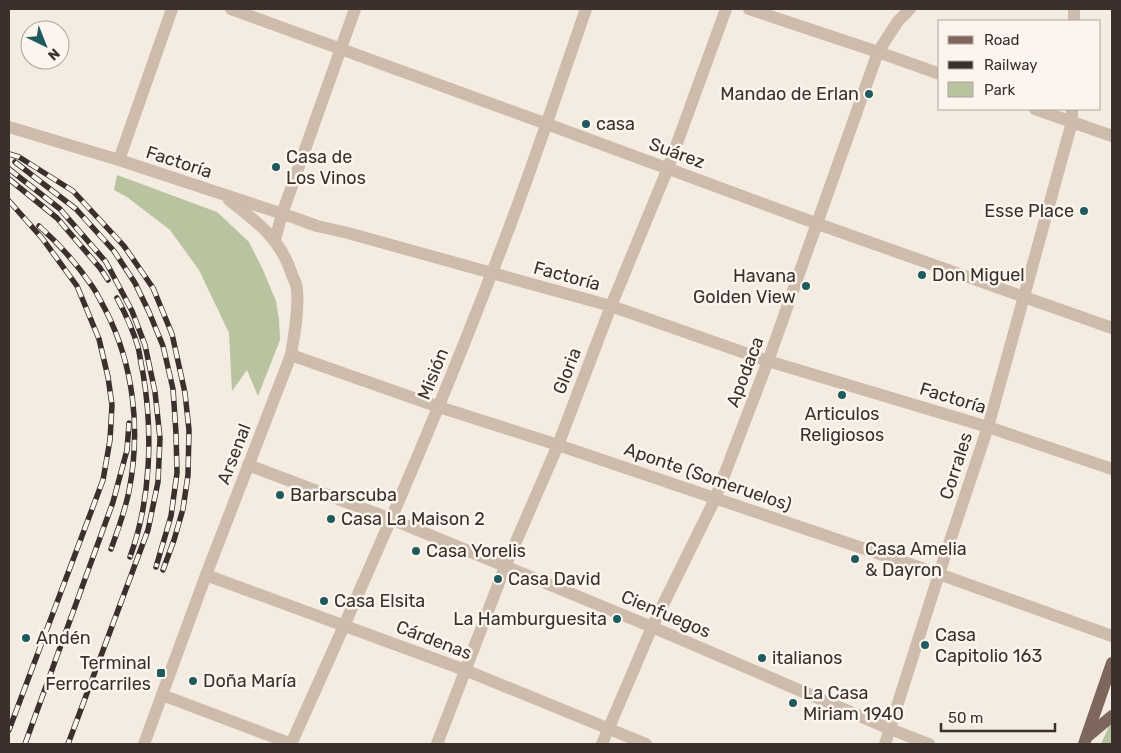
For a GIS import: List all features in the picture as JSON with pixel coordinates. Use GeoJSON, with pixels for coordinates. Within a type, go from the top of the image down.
{"type":"FeatureCollection","features":[{"type":"Feature","properties":{"kind":"main road"},"geometry":{"type":"LineString","coordinates":[[1086,740],[1112,663]]}},
{"type":"Feature","properties":{"kind":"main road"},"geometry":{"type":"LineString","coordinates":[[1086,740],[1112,716]]}},
{"type":"Feature","properties":{"kind":"street"},"geometry":{"type":"LineString","coordinates":[[119,160],[172,9]]}},
{"type":"Feature","properties":{"kind":"street","name":"Suárez"},"geometry":{"type":"LineString","coordinates":[[231,9],[818,224],[1112,328]]}},
{"type":"Feature","properties":{"kind":"street"},"geometry":{"type":"LineString","coordinates":[[275,240],[282,214],[355,9]]}},
{"type":"Feature","properties":{"kind":"street","name":"Misión"},"geometry":{"type":"LineString","coordinates":[[291,744],[345,625],[439,407],[492,274],[547,124],[586,9]]}},
{"type":"Feature","properties":{"kind":"street","name":"Gloria"},"geometry":{"type":"LineString","coordinates":[[437,744],[505,567],[558,444],[611,306],[668,168],[726,9]]}},
{"type":"Feature","properties":{"kind":"street"},"geometry":{"type":"LineString","coordinates":[[749,9],[938,73]]}},
{"type":"Feature","properties":{"kind":"street","name":"Apodaca"},"geometry":{"type":"LineString","coordinates":[[602,744],[652,627],[715,499],[818,224],[878,52],[898,21],[910,9]]}},
{"type":"Feature","properties":{"kind":"street"},"geometry":{"type":"LineString","coordinates":[[1038,110],[1112,136]]}},
{"type":"Feature","properties":{"kind":"street","name":"Corrales"},"geometry":{"type":"LineString","coordinates":[[885,744],[988,427],[1072,122],[1072,110]]}},
{"type":"Feature","properties":{"kind":"street","name":"Factoría"},"geometry":{"type":"LineString","coordinates":[[9,127],[119,160],[317,226],[611,306],[768,361],[988,427],[1112,469]]}},
{"type":"Feature","properties":{"kind":"street","name":"Arsenal"},"geometry":{"type":"LineString","coordinates":[[144,744],[291,355],[297,318],[297,288],[287,260],[275,240],[266,230],[222,194]]}},
{"type":"Feature","properties":{"kind":"street","name":"Aponte (Someruelos)"},"geometry":{"type":"LineString","coordinates":[[291,355],[439,407],[558,444],[939,574],[1112,636]]}},
{"type":"Feature","properties":{"kind":"street","name":"Cienfuegos"},"geometry":{"type":"LineString","coordinates":[[248,466],[391,519],[929,744]]}},
{"type":"Feature","properties":{"kind":"street","name":"Cárdenas"},"geometry":{"type":"LineString","coordinates":[[206,576],[465,670],[646,744]]}},
{"type":"Feature","properties":{"kind":"street"},"geometry":{"type":"LineString","coordinates":[[162,695],[291,744]]}},
{"type":"Feature","properties":{"kind":"green space"},"geometry":{"type":"Polygon","coordinates":[[[117,175],[217,212],[249,242],[276,301],[279,319],[280,340],[258,396],[247,370],[232,391],[229,333],[199,270],[170,230],[127,197],[114,190],[117,175]]]}},
{"type":"Feature","properties":{"kind":"green space"},"geometry":{"type":"Polygon","coordinates":[[[1112,723],[1112,744],[1101,744],[1109,726],[1112,723]]]}},
{"type":"Feature","properties":{"kind":"railway"},"geometry":{"type":"LineString","coordinates":[[9,154],[19,157],[73,191],[124,246],[153,288],[172,334],[185,393],[189,430],[188,475],[183,509],[163,570]]}},
{"type":"Feature","properties":{"kind":"railway"},"geometry":{"type":"LineString","coordinates":[[15,162],[76,209],[114,251],[135,283],[163,346],[173,389],[177,473],[171,516],[156,567]]}},
{"type":"Feature","properties":{"kind":"railway"},"geometry":{"type":"LineString","coordinates":[[9,169],[60,209],[106,262],[132,311],[145,345],[155,392],[160,438],[158,482],[148,530],[68,744]]}},
{"type":"Feature","properties":{"kind":"railway"},"geometry":{"type":"LineString","coordinates":[[9,179],[57,218],[108,280]]}},
{"type":"Feature","properties":{"kind":"railway"},"geometry":{"type":"LineString","coordinates":[[9,201],[42,238],[77,286],[99,339],[112,405],[110,440],[103,480],[9,730]]}},
{"type":"Feature","properties":{"kind":"railway"},"geometry":{"type":"LineString","coordinates":[[39,226],[67,254],[96,292],[115,330],[129,375],[134,421],[133,468],[125,506],[111,549]]}},
{"type":"Feature","properties":{"kind":"railway"},"geometry":{"type":"LineString","coordinates":[[117,298],[129,322],[138,347],[148,419],[149,442],[146,489],[137,535],[130,557]]}},
{"type":"Feature","properties":{"kind":"railway"},"geometry":{"type":"LineString","coordinates":[[25,744],[113,502],[127,450],[129,423]]}},
{"type":"Feature","properties":{"kind":"place","name":"Mandao de Erlan"},"geometry":{"type":"Point","coordinates":[869,94]}},
{"type":"Feature","properties":{"kind":"place","name":"casa"},"geometry":{"type":"Point","coordinates":[586,124]}},
{"type":"Feature","properties":{"kind":"place","name":"Casa de Los Vinos"},"geometry":{"type":"Point","coordinates":[276,167]}},
{"type":"Feature","properties":{"kind":"place","name":"Esse Place"},"geometry":{"type":"Point","coordinates":[1084,211]}},
{"type":"Feature","properties":{"kind":"place","name":"Don Miguel"},"geometry":{"type":"Point","coordinates":[922,275]}},
{"type":"Feature","properties":{"kind":"place","name":"Havana Golden View"},"geometry":{"type":"Point","coordinates":[806,286]}},
{"type":"Feature","properties":{"kind":"place","name":"Articulos Religiosos"},"geometry":{"type":"Point","coordinates":[842,395]}},
{"type":"Feature","properties":{"kind":"place","name":"Barbarscuba"},"geometry":{"type":"Point","coordinates":[280,495]}},
{"type":"Feature","properties":{"kind":"place","name":"Casa La Maison 2"},"geometry":{"type":"Point","coordinates":[331,519]}},
{"type":"Feature","properties":{"kind":"place","name":"Casa Yorelis"},"geometry":{"type":"Point","coordinates":[416,551]}},
{"type":"Feature","properties":{"kind":"place","name":"Casa Amelia & Dayron"},"geometry":{"type":"Point","coordinates":[855,559]}},
{"type":"Feature","properties":{"kind":"place","name":"Casa David"},"geometry":{"type":"Point","coordinates":[498,579]}},
{"type":"Feature","properties":{"kind":"place","name":"Casa Elsita"},"geometry":{"type":"Point","coordinates":[324,601]}},
{"type":"Feature","properties":{"kind":"place","name":"La Hamburguesita"},"geometry":{"type":"Point","coordinates":[617,619]}},
{"type":"Feature","properties":{"kind":"place","name":"Andén"},"geometry":{"type":"Point","coordinates":[26,638]}},
{"type":"Feature","properties":{"kind":"place","name":"Casa Capitolio 163"},"geometry":{"type":"Point","coordinates":[925,645]}},
{"type":"Feature","properties":{"kind":"place","name":"italianos"},"geometry":{"type":"Point","coordinates":[762,658]}},
{"type":"Feature","properties":{"kind":"place","name":"Terminal Ferrocarriles"},"geometry":{"type":"Point","coordinates":[161,673]}},
{"type":"Feature","properties":{"kind":"place","name":"Doña María"},"geometry":{"type":"Point","coordinates":[193,681]}},
{"type":"Feature","properties":{"kind":"place","name":"La Casa Miriam 1940"},"geometry":{"type":"Point","coordinates":[793,703]}}]}
